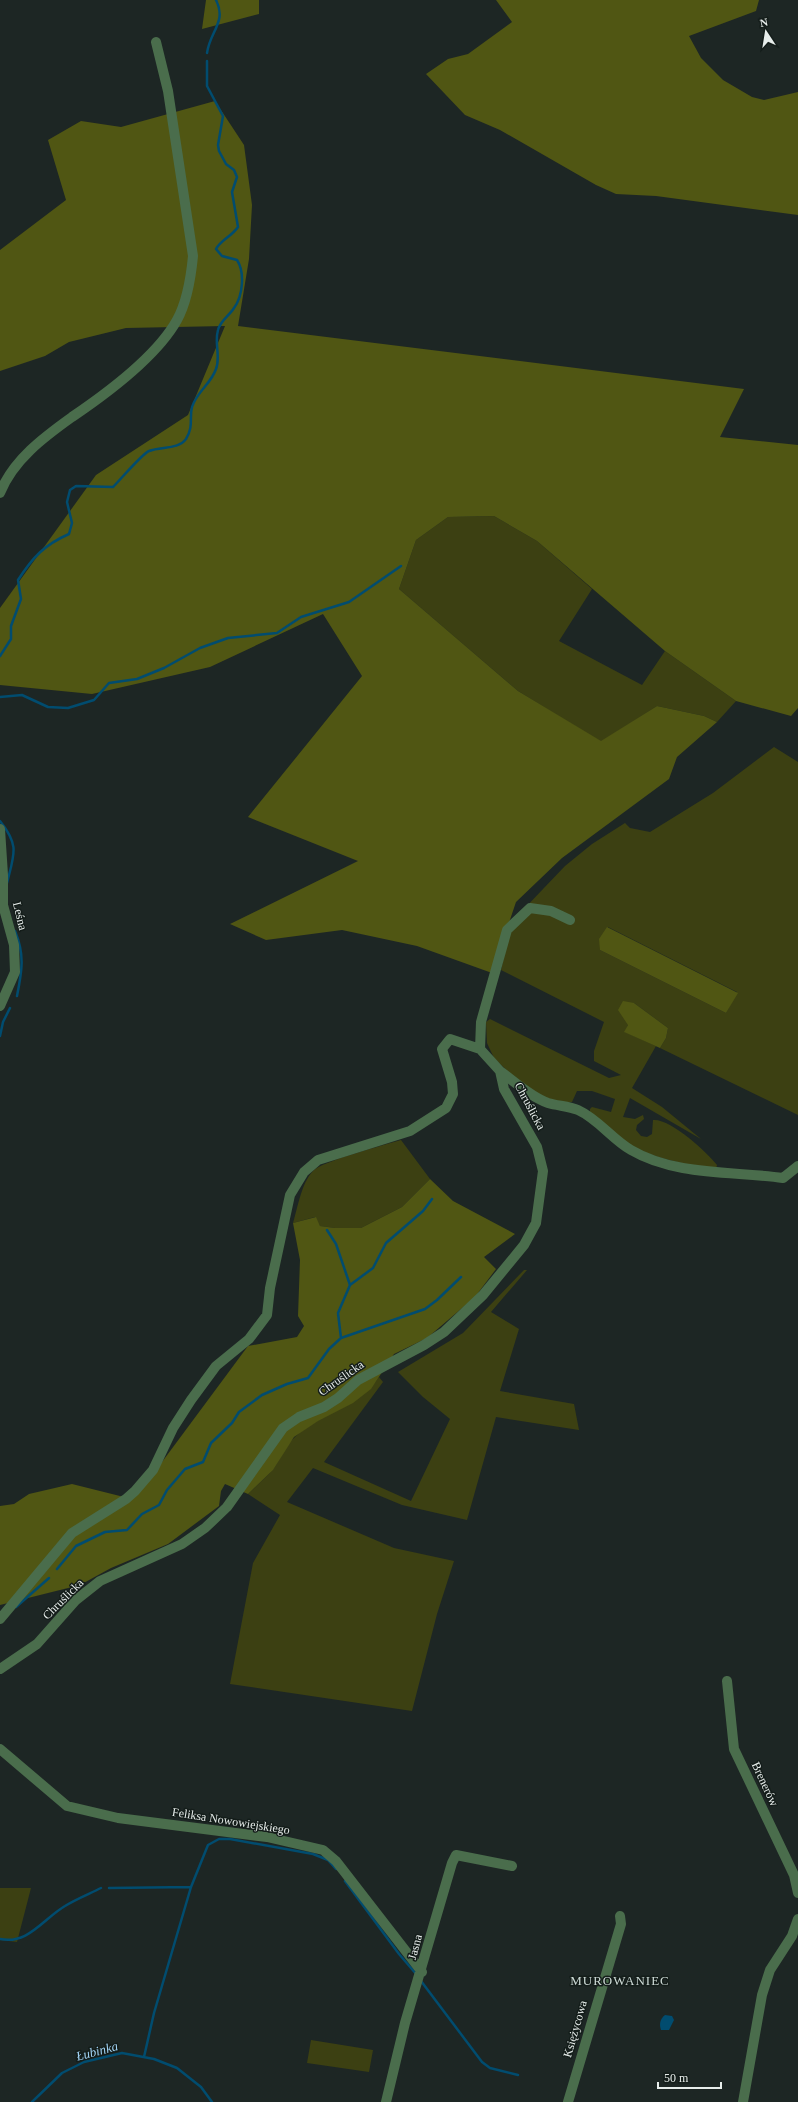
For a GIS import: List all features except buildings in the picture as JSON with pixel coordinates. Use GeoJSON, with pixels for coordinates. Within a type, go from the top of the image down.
{"type":"FeatureCollection","features":[{"type":"Feature","properties":{"kind":"street"},"geometry":{"type":"LineString","coordinates":[[0,493],[6,479],[20,460],[58,427],[123,379],[162,342],[177,320],[190,279],[193,256],[168,91],[156,42]]}},
{"type":"Feature","properties":{"kind":"street","name":"Leśna"},"geometry":{"type":"LineString","coordinates":[[0,829],[4,875],[3,905],[14,945],[16,972],[0,1006]]}},
{"type":"Feature","properties":{"kind":"street"},"geometry":{"type":"LineString","coordinates":[[480,1049],[481,1022],[507,930],[530,908],[551,911],[570,920]]}},
{"type":"Feature","properties":{"kind":"street","name":"Chruślicka"},"geometry":{"type":"LineString","coordinates":[[0,1618],[72,1533],[126,1499],[135,1491],[153,1470],[173,1428],[198,1389],[216,1366],[249,1339],[267,1315],[270,1288],[290,1195],[304,1172],[318,1160],[410,1131],[446,1108],[453,1094],[452,1082],[442,1048],[450,1039],[480,1049],[500,1071],[504,1088],[537,1147],[543,1171],[536,1223],[524,1245],[483,1295],[444,1332],[424,1345],[358,1380],[338,1398],[324,1407],[299,1417],[282,1428],[227,1507],[205,1528],[182,1544],[100,1582],[76,1600],[37,1644],[0,1669]]}},
{"type":"Feature","properties":{"kind":"street"},"geometry":{"type":"LineString","coordinates":[[500,1071],[528,1092],[547,1103],[577,1110],[583,1113],[632,1151],[655,1160],[710,1173],[752,1173],[783,1178],[798,1166]]}},
{"type":"Feature","properties":{"kind":"street","name":"Brenerów"},"geometry":{"type":"LineString","coordinates":[[727,1681],[734,1749],[794,1875],[798,1893]]}},
{"type":"Feature","properties":{"kind":"street","name":"Feliksa Nowowiejskiego"},"geometry":{"type":"LineString","coordinates":[[0,1749],[67,1806],[118,1818],[267,1837],[324,1850],[336,1861],[421,1975]]}},
{"type":"Feature","properties":{"kind":"street","name":"Jasna"},"geometry":{"type":"LineString","coordinates":[[386,2102],[405,2023],[421,1975],[452,1864],[456,1855],[512,1866]]}},
{"type":"Feature","properties":{"kind":"street","name":"Księżycowa"},"geometry":{"type":"LineString","coordinates":[[568,2102],[620,1924],[620,1916]]}},
{"type":"Feature","properties":{"kind":"street"},"geometry":{"type":"LineString","coordinates":[[743,2102],[762,1995],[770,1970],[792,1936],[798,1919]]}},
{"type":"Feature","properties":{"kind":"green space"},"geometry":{"type":"Polygon","coordinates":[[[206,0],[259,0],[259,14],[202,29],[206,0]]]}},
{"type":"Feature","properties":{"kind":"green space"},"geometry":{"type":"Polygon","coordinates":[[[496,0],[759,0],[756,11],[689,36],[701,58],[723,80],[752,97],[764,100],[798,92],[798,215],[656,196],[616,194],[596,185],[500,130],[465,115],[426,74],[448,59],[468,54],[512,22],[496,0]]]}},
{"type":"Feature","properties":{"kind":"green space"},"geometry":{"type":"Polygon","coordinates":[[[215,101],[244,145],[252,205],[249,259],[238,326],[744,389],[720,437],[798,445],[798,708],[791,716],[736,701],[665,651],[537,541],[494,516],[448,517],[416,540],[399,589],[518,691],[601,741],[657,706],[704,716],[717,722],[677,757],[669,779],[562,858],[516,902],[492,973],[417,946],[342,930],[266,940],[230,924],[358,861],[248,817],[362,676],[323,614],[210,667],[92,694],[0,685],[0,608],[96,475],[188,415],[225,326],[126,328],[69,342],[45,356],[0,371],[0,250],[66,200],[48,140],[81,121],[121,127],[215,101]]]}},
{"type":"Feature","properties":{"kind":"green space"},"geometry":{"type":"Polygon","coordinates":[[[494,516],[537,541],[592,589],[559,641],[642,685],[665,651],[736,701],[717,722],[704,716],[657,706],[601,742],[518,691],[399,589],[416,540],[448,517],[494,516]]]}},
{"type":"Feature","properties":{"kind":"green space"},"geometry":{"type":"Polygon","coordinates":[[[774,747],[798,762],[798,1115],[660,1048],[666,1038],[668,1028],[634,1003],[625,1032],[656,1046],[632,1088],[662,1107],[701,1139],[630,1098],[623,1117],[635,1119],[643,1115],[644,1119],[637,1125],[636,1130],[641,1136],[647,1137],[652,1134],[653,1120],[669,1124],[688,1137],[705,1152],[717,1165],[716,1170],[666,1159],[638,1149],[613,1133],[590,1114],[590,1109],[592,1107],[611,1112],[615,1099],[592,1091],[577,1091],[572,1102],[553,1102],[521,1084],[494,1058],[487,1043],[486,1022],[490,1019],[609,1078],[621,1075],[594,1061],[594,1051],[604,1022],[501,970],[509,935],[522,911],[565,866],[592,844],[625,823],[630,828],[650,832],[713,793],[774,747]],[[608,927],[600,950],[726,1013],[737,992],[608,927]]]}},
{"type":"Feature","properties":{"kind":"green space"},"geometry":{"type":"Polygon","coordinates":[[[607,927],[738,993],[726,1013],[600,950],[599,939],[607,927]]]}},
{"type":"Feature","properties":{"kind":"green space"},"geometry":{"type":"Polygon","coordinates":[[[623,1001],[634,1003],[668,1028],[666,1038],[660,1048],[624,1032],[628,1025],[618,1010],[623,1001]]]}},
{"type":"Feature","properties":{"kind":"green space"},"geometry":{"type":"Polygon","coordinates":[[[401,1140],[430,1179],[402,1207],[361,1228],[335,1228],[320,1226],[315,1217],[293,1223],[300,1196],[309,1176],[313,1171],[341,1158],[401,1140]]]}},
{"type":"Feature","properties":{"kind":"green space"},"geometry":{"type":"Polygon","coordinates":[[[430,1179],[453,1201],[515,1234],[484,1257],[496,1269],[475,1297],[427,1338],[394,1354],[371,1389],[353,1403],[318,1421],[294,1437],[273,1470],[248,1494],[225,1484],[221,1491],[219,1506],[168,1544],[111,1568],[80,1585],[0,1605],[0,1506],[14,1504],[29,1494],[72,1484],[132,1499],[162,1462],[248,1346],[297,1337],[304,1326],[298,1316],[300,1260],[293,1223],[316,1217],[320,1226],[335,1228],[361,1228],[402,1207],[430,1179]]]}},
{"type":"Feature","properties":{"kind":"green space"},"geometry":{"type":"Polygon","coordinates":[[[524,1270],[527,1270],[491,1312],[519,1329],[500,1391],[574,1404],[579,1430],[496,1417],[467,1520],[402,1505],[313,1468],[287,1502],[394,1548],[454,1561],[437,1614],[412,1711],[230,1684],[253,1563],[280,1515],[248,1494],[274,1468],[286,1448],[295,1437],[316,1421],[361,1396],[379,1377],[383,1382],[324,1462],[411,1501],[450,1419],[423,1397],[398,1372],[463,1333],[524,1270]]]}},
{"type":"Feature","properties":{"kind":"green space"},"geometry":{"type":"Polygon","coordinates":[[[0,1888],[31,1888],[17,1942],[0,1940],[0,1888]]]}},
{"type":"Feature","properties":{"kind":"green space"},"geometry":{"type":"Polygon","coordinates":[[[311,2040],[373,2050],[369,2072],[307,2063],[311,2040]]]}},
{"type":"Feature","properties":{"kind":"water"},"geometry":{"type":"Polygon","coordinates":[[[665,2015],[672,2016],[674,2020],[669,2030],[661,2030],[660,2022],[665,2015]]]}},
{"type":"Feature","properties":{"kind":"waterway"},"geometry":{"type":"LineString","coordinates":[[207,53],[219,21],[220,14],[216,0]]}},
{"type":"Feature","properties":{"kind":"waterway"},"geometry":{"type":"LineString","coordinates":[[0,656],[11,639],[11,626],[21,599],[18,580],[40,552],[60,538],[69,534],[72,523],[67,502],[70,490],[76,486],[113,487],[137,461],[149,451],[179,445],[183,442],[190,430],[191,411],[194,401],[211,379],[216,369],[218,359],[218,330],[237,303],[241,291],[242,277],[240,265],[237,260],[222,256],[216,249],[238,227],[232,192],[237,177],[234,170],[226,164],[219,151],[218,145],[223,116],[207,86],[207,61]]}},
{"type":"Feature","properties":{"kind":"waterway"},"geometry":{"type":"LineString","coordinates":[[0,697],[22,695],[48,707],[68,708],[94,700],[109,683],[137,679],[164,668],[200,648],[228,638],[277,633],[301,617],[349,602],[401,566]]}},
{"type":"Feature","properties":{"kind":"waterway"},"geometry":{"type":"LineString","coordinates":[[0,821],[11,837],[14,850],[7,883]]}},
{"type":"Feature","properties":{"kind":"waterway"},"geometry":{"type":"LineString","coordinates":[[15,931],[20,948],[22,963],[17,996]]}},
{"type":"Feature","properties":{"kind":"waterway"},"geometry":{"type":"LineString","coordinates":[[0,1036],[3,1022],[10,1008]]}},
{"type":"Feature","properties":{"kind":"waterway"},"geometry":{"type":"LineString","coordinates":[[57,1569],[76,1546],[105,1532],[127,1530],[142,1514],[159,1505],[167,1490],[185,1469],[203,1462],[211,1443],[232,1423],[239,1412],[262,1395],[287,1384],[308,1378],[329,1349],[341,1338],[338,1313],[350,1285],[373,1268],[386,1243],[423,1211],[432,1199]]}},
{"type":"Feature","properties":{"kind":"waterway"},"geometry":{"type":"LineString","coordinates":[[327,1230],[336,1244],[350,1285]]}},
{"type":"Feature","properties":{"kind":"waterway"},"geometry":{"type":"LineString","coordinates":[[341,1338],[425,1309],[437,1300],[461,1277]]}},
{"type":"Feature","properties":{"kind":"waterway"},"geometry":{"type":"LineString","coordinates":[[16,1607],[49,1578]]}},
{"type":"Feature","properties":{"kind":"waterway"},"geometry":{"type":"LineString","coordinates":[[144,2057],[154,2013],[191,1887],[208,1845],[219,1839],[230,1839],[313,1854],[328,1860],[336,1869]]}},
{"type":"Feature","properties":{"kind":"waterway"},"geometry":{"type":"LineString","coordinates":[[345,1881],[399,1954],[417,1975]]}},
{"type":"Feature","properties":{"kind":"waterway"},"geometry":{"type":"LineString","coordinates":[[109,1888],[191,1887]]}},
{"type":"Feature","properties":{"kind":"waterway"},"geometry":{"type":"LineString","coordinates":[[0,1939],[10,1940],[27,1935],[57,1911],[101,1888]]}},
{"type":"Feature","properties":{"kind":"waterway"},"geometry":{"type":"LineString","coordinates":[[421,1981],[482,2062],[490,2068],[518,2075]]}},
{"type":"Feature","properties":{"kind":"waterway","name":"Łubinka"},"geometry":{"type":"LineString","coordinates":[[32,2102],[62,2073],[84,2062],[122,2053],[154,2059],[177,2068],[201,2087],[212,2102]]}},
{"type":"Feature","properties":{"kind":"district","name":"MUROWANIEC"},"geometry":{"type":"Point","coordinates":[620,1980]}}]}
